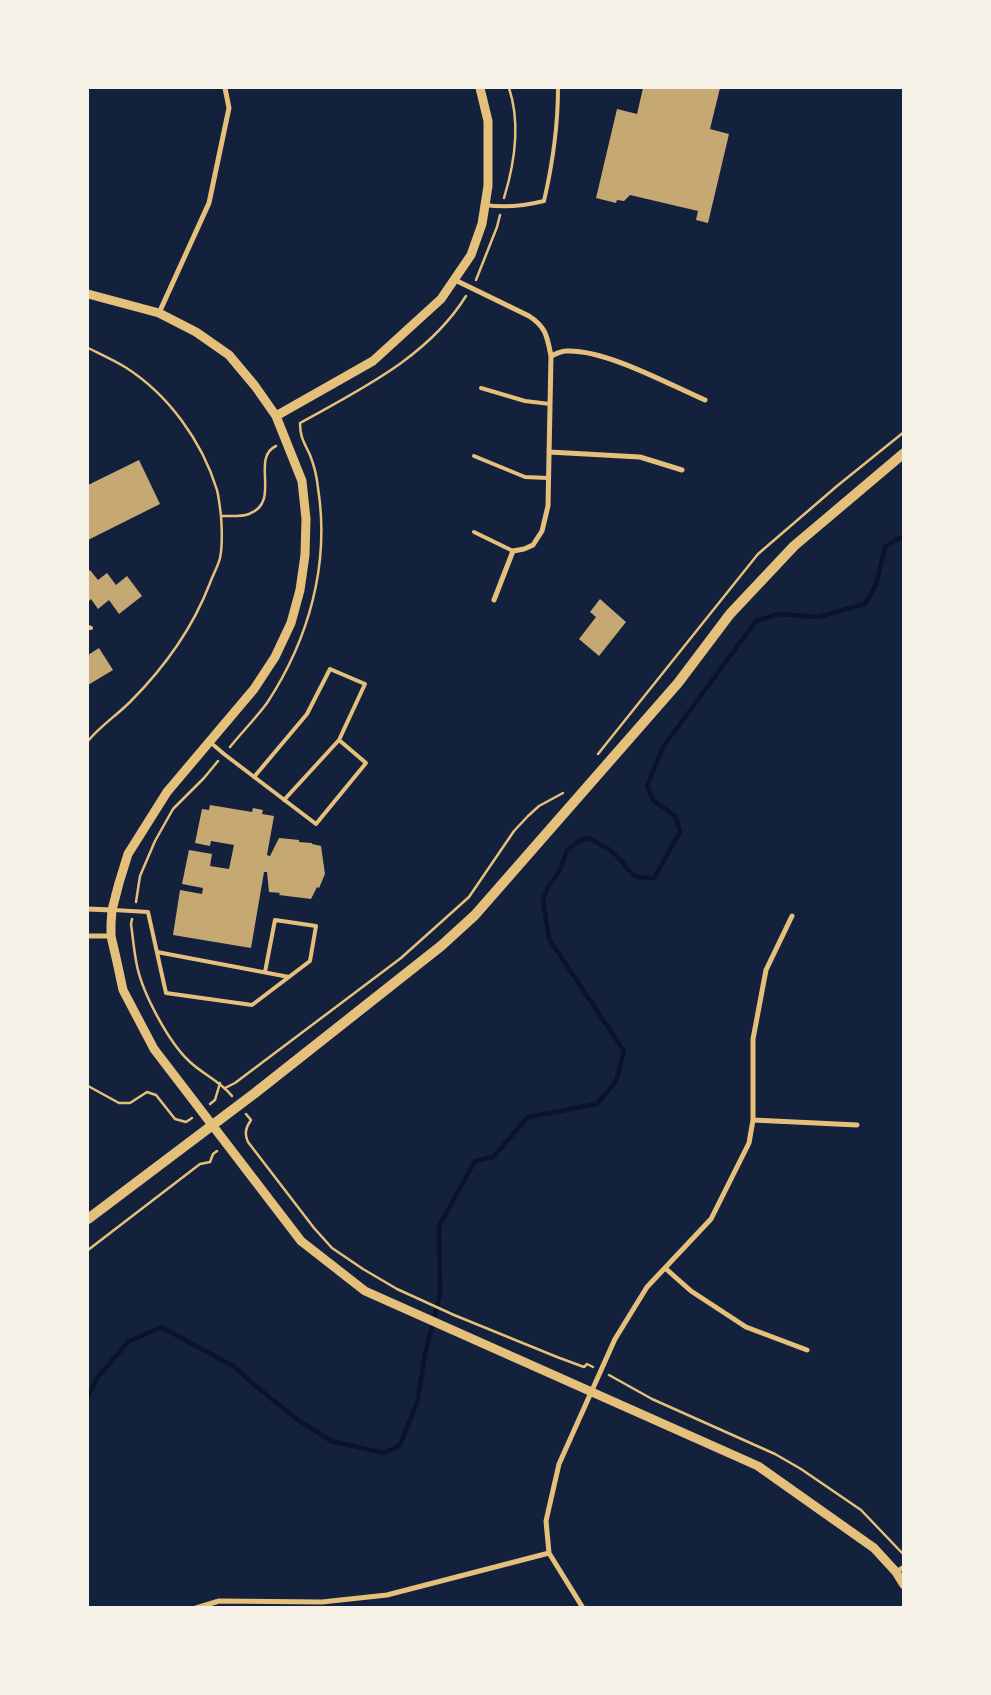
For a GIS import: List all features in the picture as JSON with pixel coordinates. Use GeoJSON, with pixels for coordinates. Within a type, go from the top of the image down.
{"type":"FeatureCollection","features":[{"type":"Feature","properties":{"kind":"main road"},"geometry":{"type":"LineString","coordinates":[[88,1219],[255,1093],[441,946],[475,915],[678,684],[730,614],[794,546],[904,453]]}},
{"type":"Feature","properties":{"kind":"street"},"geometry":{"type":"LineString","coordinates":[[160,313],[209,203],[229,108],[225,88]]}},
{"type":"Feature","properties":{"kind":"street"},"geometry":{"type":"LineString","coordinates":[[276,416],[374,361],[442,299],[471,255],[482,224],[488,186],[488,121],[480,88]]}},
{"type":"Feature","properties":{"kind":"street"},"geometry":{"type":"LineString","coordinates":[[455,280],[539,322],[546,332],[551,356],[548,506],[542,531],[534,544],[524,550],[513,551],[494,600]]}},
{"type":"Feature","properties":{"kind":"street"},"geometry":{"type":"LineString","coordinates":[[88,294],[160,313],[196,332],[229,355],[255,386],[276,416],[302,481],[306,519],[300,590],[291,623],[275,657],[254,689],[167,792],[128,854],[112,910],[111,936],[123,990],[154,1049],[300,1241],[365,1291],[758,1466],[874,1548],[900,1569],[904,1585]]}},
{"type":"Feature","properties":{"kind":"street"},"geometry":{"type":"LineString","coordinates":[[551,356],[565,351],[590,354],[621,363],[705,400]]}},
{"type":"Feature","properties":{"kind":"street"},"geometry":{"type":"LineString","coordinates":[[549,452],[640,457],[682,470]]}},
{"type":"Feature","properties":{"kind":"street"},"geometry":{"type":"LineString","coordinates":[[88,909],[112,910]]}},
{"type":"Feature","properties":{"kind":"street"},"geometry":{"type":"LineString","coordinates":[[583,1608],[550,1553],[546,1521],[558,1464],[615,1339],[647,1287],[712,1219],[749,1143],[752,1120],[752,1039],[766,970],[792,916]]}},
{"type":"Feature","properties":{"kind":"street"},"geometry":{"type":"LineString","coordinates":[[88,936],[111,936]]}},
{"type":"Feature","properties":{"kind":"street"},"geometry":{"type":"LineString","coordinates":[[752,1120],[857,1125]]}},
{"type":"Feature","properties":{"kind":"street"},"geometry":{"type":"LineString","coordinates":[[665,1268],[691,1291],[746,1328],[807,1350]]}},
{"type":"Feature","properties":{"kind":"street"},"geometry":{"type":"LineString","coordinates":[[196,1608],[219,1601],[322,1602],[387,1596],[550,1553]]}},
{"type":"Feature","properties":{"kind":"lane"},"geometry":{"type":"LineString","coordinates":[[485,205],[501,208],[544,201],[554,161],[558,120],[558,88]]}},
{"type":"Feature","properties":{"kind":"lane"},"geometry":{"type":"LineString","coordinates":[[481,388],[525,400],[550,404]]}},
{"type":"Feature","properties":{"kind":"lane"},"geometry":{"type":"LineString","coordinates":[[474,456],[525,477],[548,478]]}},
{"type":"Feature","properties":{"kind":"lane"},"geometry":{"type":"LineString","coordinates":[[474,532],[513,551]]}},
{"type":"Feature","properties":{"kind":"lane"},"geometry":{"type":"LineString","coordinates":[[254,777],[307,714],[330,669],[365,684],[339,740],[284,800]]}},
{"type":"Feature","properties":{"kind":"lane"},"geometry":{"type":"LineString","coordinates":[[210,742],[316,824],[366,763],[339,740]]}},
{"type":"Feature","properties":{"kind":"lane"},"geometry":{"type":"LineString","coordinates":[[112,910],[148,912],[166,992],[252,1005],[310,961],[316,926],[275,920],[265,972]]}},
{"type":"Feature","properties":{"kind":"lane"},"geometry":{"type":"LineString","coordinates":[[157,952],[289,977]]}},
{"type":"Feature","properties":{"kind":"path"},"geometry":{"type":"LineString","coordinates":[[88,348],[125,367],[160,394],[184,423],[203,458],[217,490],[222,540],[220,558],[205,598],[187,632],[161,669],[128,704],[88,741]]}},
{"type":"Feature","properties":{"kind":"path"},"geometry":{"type":"LineString","coordinates":[[593,759],[758,554],[785,529],[904,432]]}},
{"type":"Feature","properties":{"kind":"path"},"geometry":{"type":"LineString","coordinates":[[221,516],[248,515],[262,506],[265,499],[266,456],[272,447],[286,441]]}},
{"type":"Feature","properties":{"kind":"path"},"geometry":{"type":"LineString","coordinates":[[225,1088],[235,1083],[401,958],[469,898],[514,831],[528,816],[539,806],[569,790]]}},
{"type":"Feature","properties":{"kind":"path"},"geometry":{"type":"LineString","coordinates":[[88,1086],[119,1103],[130,1103],[147,1092],[156,1095],[175,1119],[186,1122]]}},
{"type":"Feature","properties":{"kind":"path"},"geometry":{"type":"LineString","coordinates":[[251,1120],[246,1127],[245,1136],[248,1142],[314,1228],[332,1248],[363,1270],[397,1289],[454,1315]]}},
{"type":"Feature","properties":{"kind":"path"},"geometry":{"type":"LineString","coordinates":[[88,1250],[200,1164],[210,1162],[213,1154],[225,1144],[238,1136],[245,1136]]}},
{"type":"Feature","properties":{"kind":"building"},"geometry":{"type":"Polygon","coordinates":[[[643,88],[720,88],[710,129],[729,134],[708,223],[696,220],[698,211],[630,195],[624,201],[617,200],[616,203],[596,198],[617,109],[637,114],[643,88]]]}},
{"type":"Feature","properties":{"kind":"building"},"geometry":{"type":"Polygon","coordinates":[[[139,460],[160,504],[88,540],[88,485],[139,460]]]}},
{"type":"Feature","properties":{"kind":"building"},"geometry":{"type":"Polygon","coordinates":[[[90,570],[98,580],[107,573],[116,585],[127,576],[142,596],[119,614],[109,600],[98,609],[91,599],[88,602],[88,572],[90,570]]]}},
{"type":"Feature","properties":{"kind":"building"},"geometry":{"type":"Polygon","coordinates":[[[600,599],[626,622],[599,656],[579,639],[596,617],[590,612],[600,599]]]}},
{"type":"Feature","properties":{"kind":"building"},"geometry":{"type":"Polygon","coordinates":[[[99,648],[113,670],[88,685],[88,655],[99,648]]]}},
{"type":"Feature","properties":{"kind":"building"},"geometry":{"type":"Polygon","coordinates":[[[210,805],[252,812],[253,808],[263,810],[262,814],[274,816],[267,855],[270,856],[279,838],[299,840],[299,842],[321,846],[325,874],[319,888],[317,887],[311,899],[269,892],[267,872],[264,872],[251,948],[173,935],[180,890],[202,894],[203,888],[182,884],[189,850],[212,854],[210,866],[229,869],[234,845],[211,841],[210,846],[195,843],[202,809],[209,810],[210,805]]]}},
{"type":"Feature","properties":{"kind":"waterway"},"geometry":{"type":"LineString","coordinates":[[88,1396],[97,1378],[128,1342],[161,1327],[235,1367],[294,1417],[331,1441],[384,1453],[400,1445],[417,1403],[425,1354],[440,1295],[439,1226],[475,1161],[493,1157],[528,1117],[597,1104],[616,1081],[624,1051],[549,939],[543,900],[548,887],[559,872],[567,850],[579,841],[589,838],[613,852],[634,875],[654,878],[680,832],[676,817],[653,800],[647,786],[663,747],[756,621],[778,614],[818,617],[865,604],[876,585],[885,547],[897,539],[904,538]]}}]}
